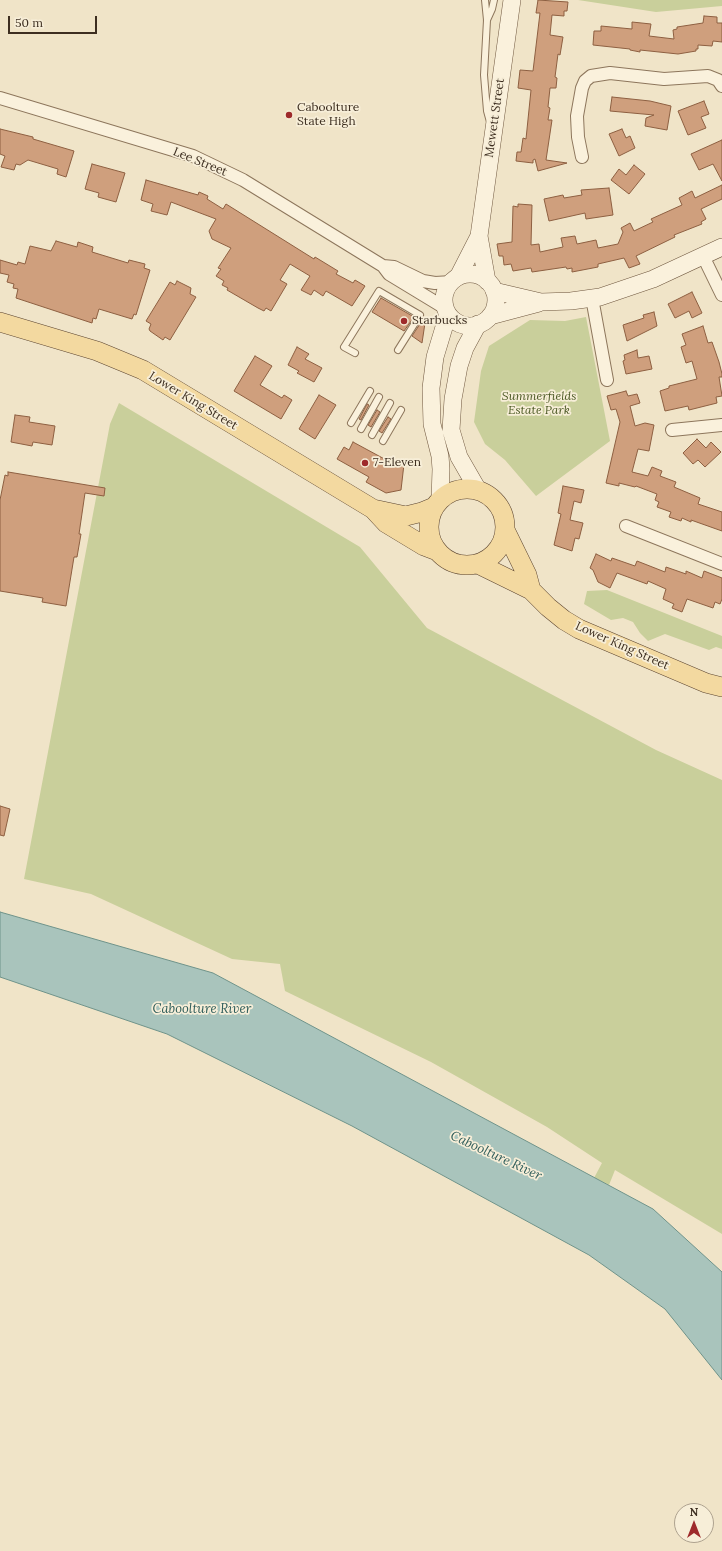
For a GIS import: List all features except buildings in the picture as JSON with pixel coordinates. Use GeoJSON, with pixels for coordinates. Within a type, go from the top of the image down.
{"type":"FeatureCollection","features":[{"type":"Feature","properties":{"kind":"main road","name":"Mewett Street"},"geometry":{"type":"LineString","coordinates":[[490,286],[479,236],[512,0]]}},
{"type":"Feature","properties":{"kind":"main road","name":"Mewett Street"},"geometry":{"type":"LineString","coordinates":[[455,280],[479,236]]}},
{"type":"Feature","properties":{"kind":"main road"},"geometry":{"type":"LineString","coordinates":[[447,311],[452,319],[465,325],[541,302],[592,298],[628,289],[647,282],[722,247]]}},
{"type":"Feature","properties":{"kind":"main road"},"geometry":{"type":"LineString","coordinates":[[490,286],[496,304],[464,348],[453,399],[452,430],[459,457],[478,490],[491,498],[501,510],[505,520],[505,530],[503,541],[497,551],[489,559],[478,564],[456,564],[446,559],[437,551],[432,543],[428,525],[437,503],[441,469],[440,456],[432,424],[431,388],[435,358],[447,311],[445,294],[455,280],[475,275],[490,286],[541,302]]}},
{"type":"Feature","properties":{"kind":"main road","name":"Lower King Street"},"geometry":{"type":"LineString","coordinates":[[0,322],[97,351],[143,370],[373,509]]}},
{"type":"Feature","properties":{"kind":"main road"},"geometry":{"type":"LineString","coordinates":[[373,509],[406,516],[422,512],[448,494],[457,490],[478,490]]}},
{"type":"Feature","properties":{"kind":"main road"},"geometry":{"type":"LineString","coordinates":[[373,509],[386,523],[424,546],[437,551]]}},
{"type":"Feature","properties":{"kind":"main road","name":"Lower King Street"},"geometry":{"type":"LineString","coordinates":[[505,530],[527,575],[531,590]]}},
{"type":"Feature","properties":{"kind":"main road","name":"Lower King Street"},"geometry":{"type":"LineString","coordinates":[[478,564],[531,590],[548,607],[564,620],[579,629],[706,683],[722,687]]}},
{"type":"Feature","properties":{"kind":"street"},"geometry":{"type":"LineString","coordinates":[[582,157],[578,137],[577,116],[582,88],[585,81],[591,76],[610,72],[664,79],[708,76],[718,80],[722,86]]}},
{"type":"Feature","properties":{"kind":"street","name":"Lee Street"},"geometry":{"type":"LineString","coordinates":[[0,98],[193,156],[243,180],[383,266],[389,274],[447,311]]}},
{"type":"Feature","properties":{"kind":"street"},"geometry":{"type":"LineString","coordinates":[[702,256],[722,295]]}},
{"type":"Feature","properties":{"kind":"street","name":"Lee Street"},"geometry":{"type":"LineString","coordinates":[[383,266],[394,267],[423,281],[435,283],[455,280]]}},
{"type":"Feature","properties":{"kind":"street"},"geometry":{"type":"LineString","coordinates":[[592,298],[607,380]]}},
{"type":"Feature","properties":{"kind":"street"},"geometry":{"type":"LineString","coordinates":[[672,430],[722,425]]}},
{"type":"Feature","properties":{"kind":"street"},"geometry":{"type":"LineString","coordinates":[[626,526],[722,564]]}},
{"type":"Feature","properties":{"kind":"lane"},"geometry":{"type":"LineString","coordinates":[[485,0],[486,20],[484,75],[487,111],[493,135]]}},
{"type":"Feature","properties":{"kind":"lane"},"geometry":{"type":"LineString","coordinates":[[486,20],[492,9],[494,0]]}},
{"type":"Feature","properties":{"kind":"lane"},"geometry":{"type":"LineString","coordinates":[[355,353],[344,347],[379,291],[420,315],[398,350]]}},
{"type":"Feature","properties":{"kind":"lane"},"geometry":{"type":"LineString","coordinates":[[351,423],[370,391]]}},
{"type":"Feature","properties":{"kind":"lane"},"geometry":{"type":"LineString","coordinates":[[361,429],[379,397]]}},
{"type":"Feature","properties":{"kind":"lane"},"geometry":{"type":"LineString","coordinates":[[372,435],[390,403]]}},
{"type":"Feature","properties":{"kind":"lane"},"geometry":{"type":"LineString","coordinates":[[383,441],[401,410]]}},
{"type":"Feature","properties":{"kind":"green space"},"geometry":{"type":"Polygon","coordinates":[[[578,0],[722,0],[722,6],[656,12],[578,0]]]}},
{"type":"Feature","properties":{"kind":"green space","name":"Summerfields Estate Park"},"geometry":{"type":"Polygon","coordinates":[[[586,317],[610,441],[536,496],[505,460],[485,444],[474,422],[481,371],[489,346],[530,320],[565,321],[586,317]]]}},
{"type":"Feature","properties":{"kind":"green space"},"geometry":{"type":"Polygon","coordinates":[[[119,403],[360,547],[427,628],[656,750],[722,780],[722,1234],[615,1170],[609,1185],[594,1178],[602,1163],[547,1127],[431,1062],[285,991],[280,964],[232,959],[91,894],[24,879],[110,424],[119,403]]]}},
{"type":"Feature","properties":{"kind":"green space"},"geometry":{"type":"Polygon","coordinates":[[[607,590],[722,636],[722,649],[716,647],[709,650],[665,634],[648,641],[640,633],[633,622],[623,618],[611,620],[584,604],[587,591],[607,590]]]}},
{"type":"Feature","properties":{"kind":"water","name":"Caboolture River"},"geometry":{"type":"Polygon","coordinates":[[[0,912],[213,973],[653,1209],[722,1272],[722,1380],[665,1309],[589,1255],[352,1126],[167,1034],[0,977],[0,912]]]}},
{"type":"Feature","properties":{"kind":"place","name":"Caboolture State High"},"geometry":{"type":"Point","coordinates":[289,115]}},
{"type":"Feature","properties":{"kind":"place","name":"Starbucks"},"geometry":{"type":"Point","coordinates":[404,321]}},
{"type":"Feature","properties":{"kind":"place","name":"7-Eleven"},"geometry":{"type":"Point","coordinates":[365,463]}}]}
